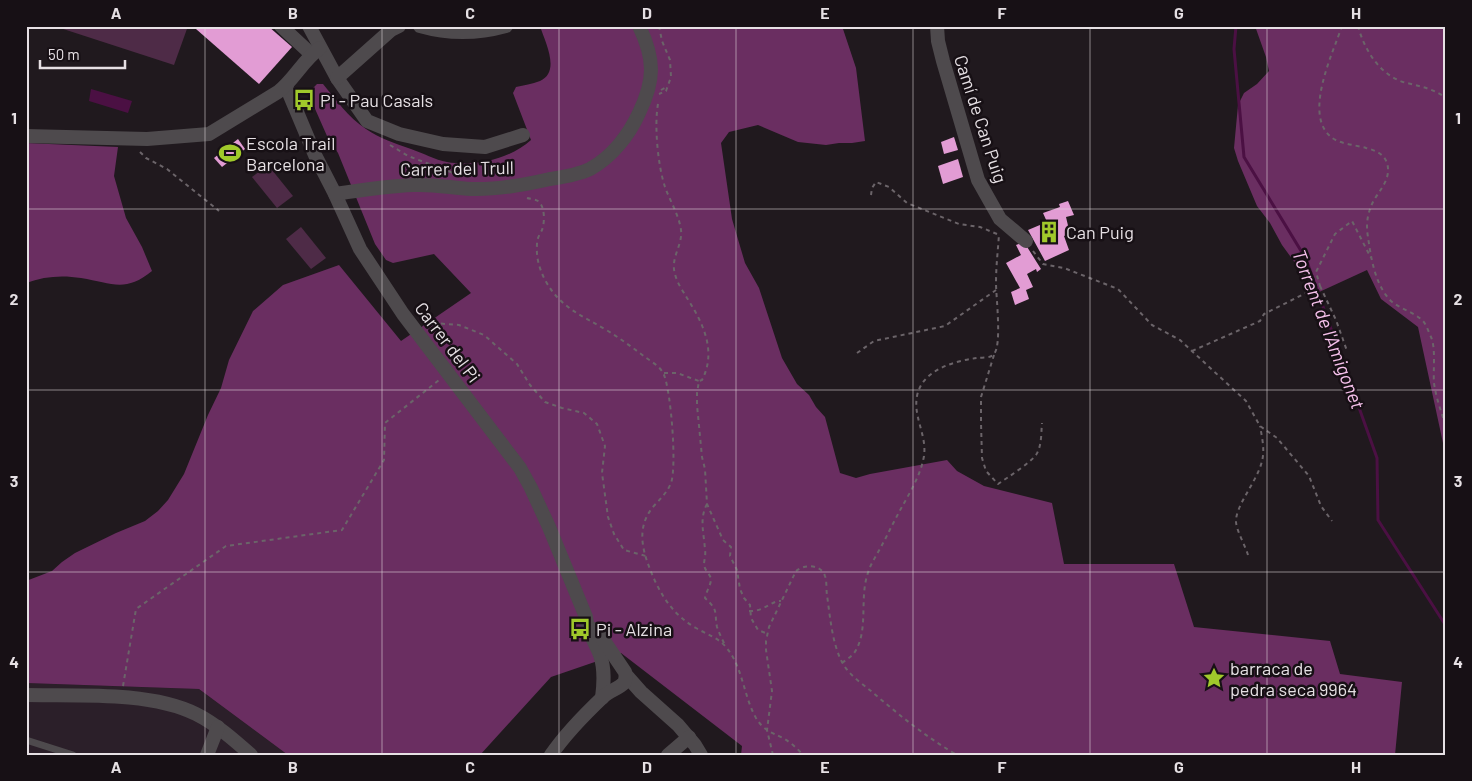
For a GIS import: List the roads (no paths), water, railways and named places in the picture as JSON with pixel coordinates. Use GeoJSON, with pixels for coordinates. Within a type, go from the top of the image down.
{"type":"FeatureCollection","features":[{"type":"Feature","properties":{"kind":"street","name":"Carrer del Trull"},"geometry":{"type":"LineString","coordinates":[[281,26],[315,51],[337,78],[367,122],[399,134],[443,144],[484,148],[523,136]]}},
{"type":"Feature","properties":{"kind":"street","name":"Carrer del Trull"},"geometry":{"type":"LineString","coordinates":[[309,26],[315,51]]}},
{"type":"Feature","properties":{"kind":"street"},"geometry":{"type":"LineString","coordinates":[[337,78],[391,30],[399,26]]}},
{"type":"Feature","properties":{"kind":"street"},"geometry":{"type":"LineString","coordinates":[[420,26],[434,30],[466,33],[506,26]]}},
{"type":"Feature","properties":{"kind":"street","name":"Carrer del Trull"},"geometry":{"type":"LineString","coordinates":[[335,194],[414,185],[438,185],[470,189],[502,188],[574,174],[590,168],[621,143],[634,124],[648,93],[652,78],[650,55],[639,26]]}},
{"type":"Feature","properties":{"kind":"street","name":"Camí de Can Puig"},"geometry":{"type":"LineString","coordinates":[[937,26],[938,41],[943,61],[978,180],[1000,219],[1023,238]]}},
{"type":"Feature","properties":{"kind":"street"},"geometry":{"type":"LineString","coordinates":[[26,136],[147,139],[209,134],[286,86],[315,51]]}},
{"type":"Feature","properties":{"kind":"street","name":"Carrer del Pi"},"geometry":{"type":"LineString","coordinates":[[286,86],[315,155],[366,259],[403,314],[506,449],[528,482],[586,617],[587,626],[600,656],[604,677],[602,698]]}},
{"type":"Feature","properties":{"kind":"street","name":"Carrer del Pi"},"geometry":{"type":"LineString","coordinates":[[586,617],[594,624],[621,679]]}},
{"type":"Feature","properties":{"kind":"street"},"geometry":{"type":"LineString","coordinates":[[621,679],[608,685],[604,677],[607,670],[613,666],[621,679],[641,692],[668,715],[689,738],[701,755]]}},
{"type":"Feature","properties":{"kind":"street"},"geometry":{"type":"LineString","coordinates":[[551,755],[564,737],[621,679]]}},
{"type":"Feature","properties":{"kind":"street"},"geometry":{"type":"LineString","coordinates":[[26,695],[120,698],[169,705],[196,714],[218,727],[251,755]]}},
{"type":"Feature","properties":{"kind":"street"},"geometry":{"type":"LineString","coordinates":[[207,755],[218,727]]}},
{"type":"Feature","properties":{"kind":"street"},"geometry":{"type":"LineString","coordinates":[[668,755],[689,738]]}},
{"type":"Feature","properties":{"kind":"lane"},"geometry":{"type":"LineString","coordinates":[[26,740],[74,755]]}},
{"type":"Feature","properties":{"kind":"waterway","name":"Torrent de l'Amigonet"},"geometry":{"type":"LineString","coordinates":[[1236,26],[1234,49],[1244,157],[1306,259],[1377,458],[1378,520],[1446,626]]}},
{"type":"Feature","properties":{"kind":"place","name":"Pi - Pau Casals"},"geometry":{"type":"Point","coordinates":[304,100]}},
{"type":"Feature","properties":{"kind":"place","name":"Escola Trail Barcelona"},"geometry":{"type":"Point","coordinates":[230,153]}},
{"type":"Feature","properties":{"kind":"place","name":"Can Puig"},"geometry":{"type":"Point","coordinates":[1049,232]}},
{"type":"Feature","properties":{"kind":"place","name":"Pi - Alzina"},"geometry":{"type":"Point","coordinates":[580,629]}},
{"type":"Feature","properties":{"kind":"place","name":"barraca de pedra seca 9964"},"geometry":{"type":"Point","coordinates":[1214,678]}}]}
